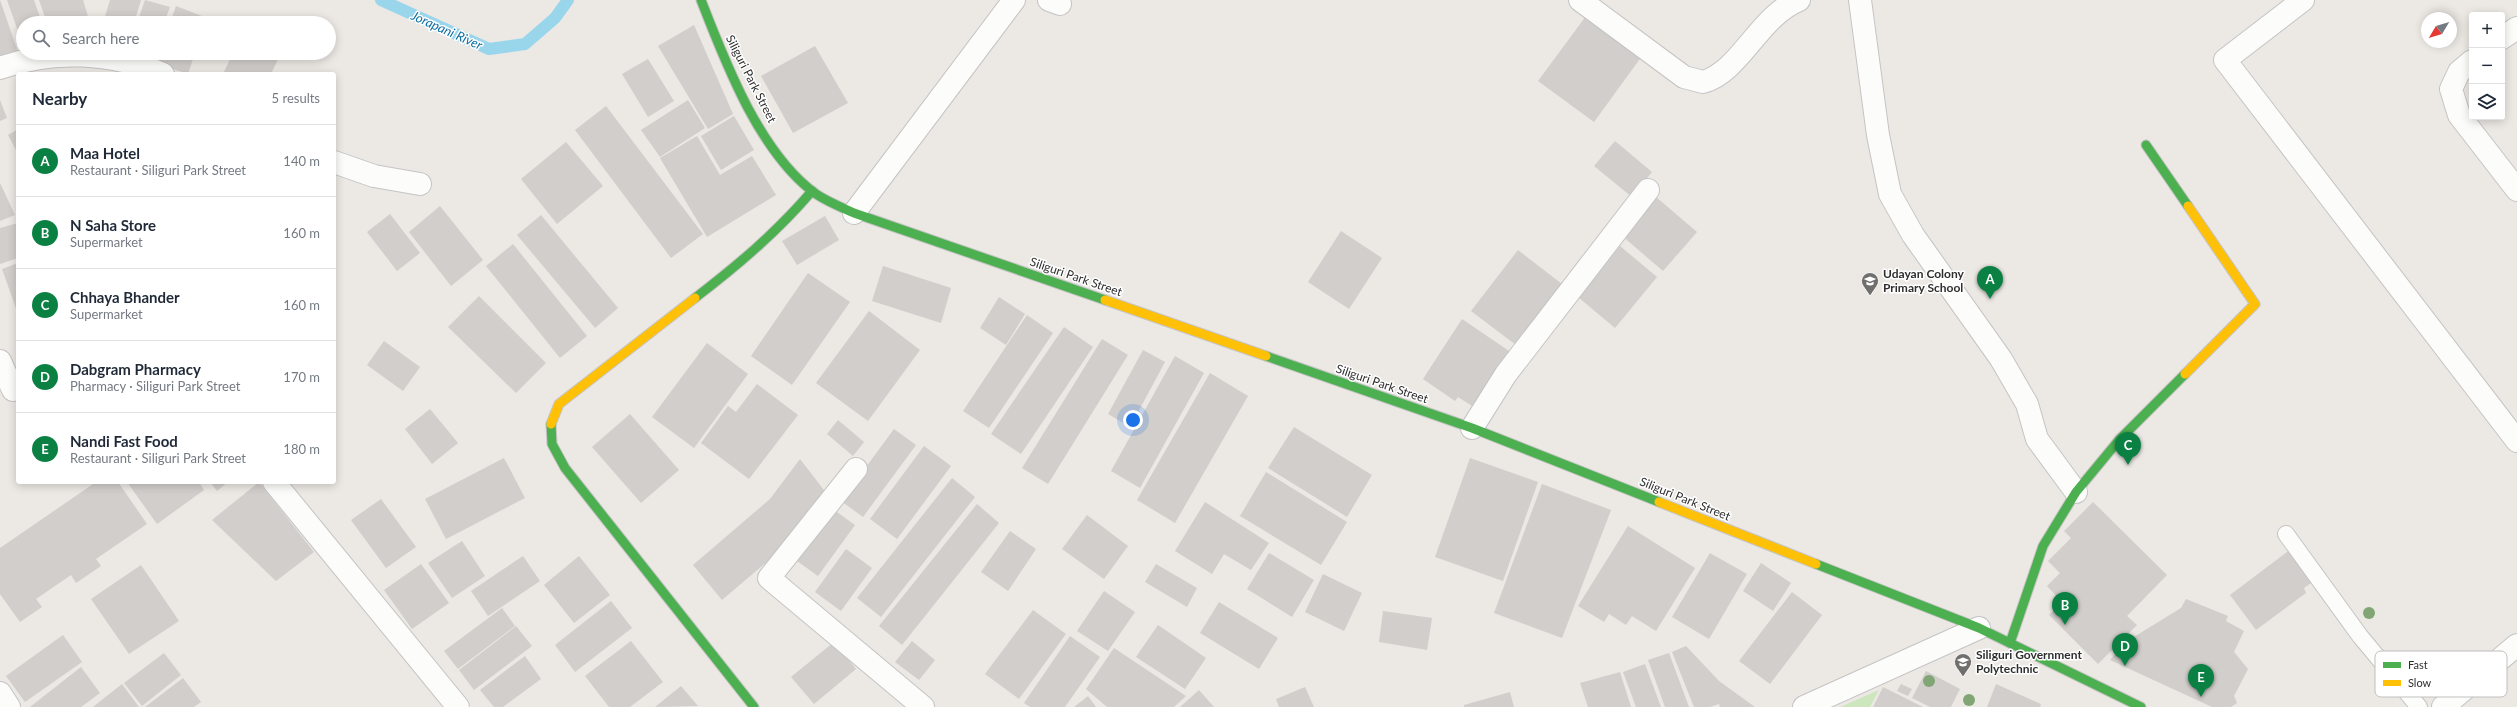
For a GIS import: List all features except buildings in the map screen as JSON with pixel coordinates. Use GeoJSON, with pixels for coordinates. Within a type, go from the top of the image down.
{"type":"FeatureCollection","features":[{"type":"Feature","properties":{"kind":"street","name":"Siliguri Park Street"},"geometry":{"type":"LineString","coordinates":[[701,0],[726,59],[758,123],[786,164],[812,191],[854,213],[1472,428],[1979,628],[2135,706]]}},
{"type":"Feature","properties":{"kind":"street"},"geometry":{"type":"LineString","coordinates":[[854,213],[1014,0]]}},
{"type":"Feature","properties":{"kind":"street"},"geometry":{"type":"LineString","coordinates":[[1580,0],[1684,76],[1703,82],[1720,74],[1772,17],[1789,4],[1799,0]]}},
{"type":"Feature","properties":{"kind":"street"},"geometry":{"type":"LineString","coordinates":[[1860,0],[1878,135],[1890,194],[1913,235],[2001,359],[2027,404],[2037,439],[2076,492]]}},
{"type":"Feature","properties":{"kind":"street"},"geometry":{"type":"LineString","coordinates":[[2302,0],[2225,60],[2517,441]]}},
{"type":"Feature","properties":{"kind":"street"},"geometry":{"type":"LineString","coordinates":[[2505,36],[2517,28]]}},
{"type":"Feature","properties":{"kind":"street"},"geometry":{"type":"LineString","coordinates":[[0,68],[21,60]]}},
{"type":"Feature","properties":{"kind":"street"},"geometry":{"type":"LineString","coordinates":[[117,60],[156,72]]}},
{"type":"Feature","properties":{"kind":"street"},"geometry":{"type":"LineString","coordinates":[[2469,63],[2459,72],[2451,89],[2459,115],[2517,190]]}},
{"type":"Feature","properties":{"kind":"street"},"geometry":{"type":"LineString","coordinates":[[2010,643],[2043,546],[2076,492],[2119,440],[2255,304],[2146,145]]}},
{"type":"Feature","properties":{"kind":"street"},"geometry":{"type":"LineString","coordinates":[[336,163],[374,176],[420,184]]}},
{"type":"Feature","properties":{"kind":"street"},"geometry":{"type":"LineString","coordinates":[[1472,428],[1506,374],[1648,190]]}},
{"type":"Feature","properties":{"kind":"street"},"geometry":{"type":"LineString","coordinates":[[754,707],[561,463],[554,453],[550,440],[550,426],[553,414],[559,404],[689,302],[743,262],[784,224],[812,191]]}},
{"type":"Feature","properties":{"kind":"street"},"geometry":{"type":"LineString","coordinates":[[0,361],[10,392]]}},
{"type":"Feature","properties":{"kind":"street"},"geometry":{"type":"LineString","coordinates":[[856,468],[769,578],[923,707]]}},
{"type":"Feature","properties":{"kind":"street"},"geometry":{"type":"LineString","coordinates":[[276,484],[458,707]]}},
{"type":"Feature","properties":{"kind":"street"},"geometry":{"type":"LineString","coordinates":[[1804,707],[1979,628]]}},
{"type":"Feature","properties":{"kind":"street"},"geometry":{"type":"LineString","coordinates":[[2507,653],[2517,645]]}},
{"type":"Feature","properties":{"kind":"street"},"geometry":{"type":"LineString","coordinates":[[0,693],[9,707]]}},
{"type":"Feature","properties":{"kind":"street"},"geometry":{"type":"LineString","coordinates":[[2443,707],[2455,697]]}},
{"type":"Feature","properties":{"kind":"lane"},"geometry":{"type":"LineString","coordinates":[[2286,534],[2360,636],[2375,654]]}},
{"type":"Feature","properties":{"kind":"lane"},"geometry":{"type":"LineString","coordinates":[[2411,697],[2419,707]]}},
{"type":"Feature","properties":{"kind":"green space"},"geometry":{"type":"Polygon","coordinates":[[[1879,690],[1870,707],[1840,707],[1879,690]]]}},
{"type":"Feature","properties":{"kind":"waterway","name":"Jorapani River"},"geometry":{"type":"LineString","coordinates":[[381,0],[489,49],[525,44],[555,18],[568,0]]}},
{"type":"Feature","properties":{"kind":"traffic: fast"},"geometry":{"type":"LineString","coordinates":[[701,0],[733,78],[761,131],[778,156],[796,177],[816,194],[854,213],[1105,300]]}},
{"type":"Feature","properties":{"kind":"traffic: fast"},"geometry":{"type":"LineString","coordinates":[[2146,145],[2188,206]]}},
{"type":"Feature","properties":{"kind":"traffic: fast"},"geometry":{"type":"LineString","coordinates":[[695,298],[756,248],[799,206],[812,191]]}},
{"type":"Feature","properties":{"kind":"traffic: fast"},"geometry":{"type":"LineString","coordinates":[[1266,356],[1472,428],[1659,502]]}},
{"type":"Feature","properties":{"kind":"traffic: fast"},"geometry":{"type":"LineString","coordinates":[[2010,643],[2043,546],[2076,492],[2119,440],[2185,374]]}},
{"type":"Feature","properties":{"kind":"traffic: fast"},"geometry":{"type":"LineString","coordinates":[[551,424],[552,444],[565,468],[754,707]]}},
{"type":"Feature","properties":{"kind":"traffic: fast"},"geometry":{"type":"LineString","coordinates":[[1816,564],[1979,628],[2141,707]]}},
{"type":"Feature","properties":{"kind":"traffic: slow"},"geometry":{"type":"LineString","coordinates":[[2185,374],[2255,304],[2188,206]]}},
{"type":"Feature","properties":{"kind":"traffic: slow"},"geometry":{"type":"LineString","coordinates":[[551,424],[559,404],[695,298]]}},
{"type":"Feature","properties":{"kind":"traffic: slow"},"geometry":{"type":"LineString","coordinates":[[1105,300],[1266,356]]}},
{"type":"Feature","properties":{"kind":"traffic: slow"},"geometry":{"type":"LineString","coordinates":[[1659,502],[1816,564]]}},
{"type":"Feature","properties":{"kind":"place","name":"Udayan Colony Primary School"},"geometry":{"type":"Point","coordinates":[1870,296]}},
{"type":"Feature","properties":{"kind":"place","name":"Maa Hotel"},"geometry":{"type":"Point","coordinates":[1990,299]}},
{"type":"Feature","properties":{"kind":"place","name":"Chhaya Bhander"},"geometry":{"type":"Point","coordinates":[2128,465]}},
{"type":"Feature","properties":{"kind":"place","name":"N Saha Store"},"geometry":{"type":"Point","coordinates":[2065,625]}},
{"type":"Feature","properties":{"kind":"place","name":"Dabgram Pharmacy"},"geometry":{"type":"Point","coordinates":[2125,666]}},
{"type":"Feature","properties":{"kind":"place","name":"Siliguri Government Polytechnic"},"geometry":{"type":"Point","coordinates":[1963,677]}},
{"type":"Feature","properties":{"kind":"place","name":"Nandi Fast Food"},"geometry":{"type":"Point","coordinates":[2201,697]}}]}
